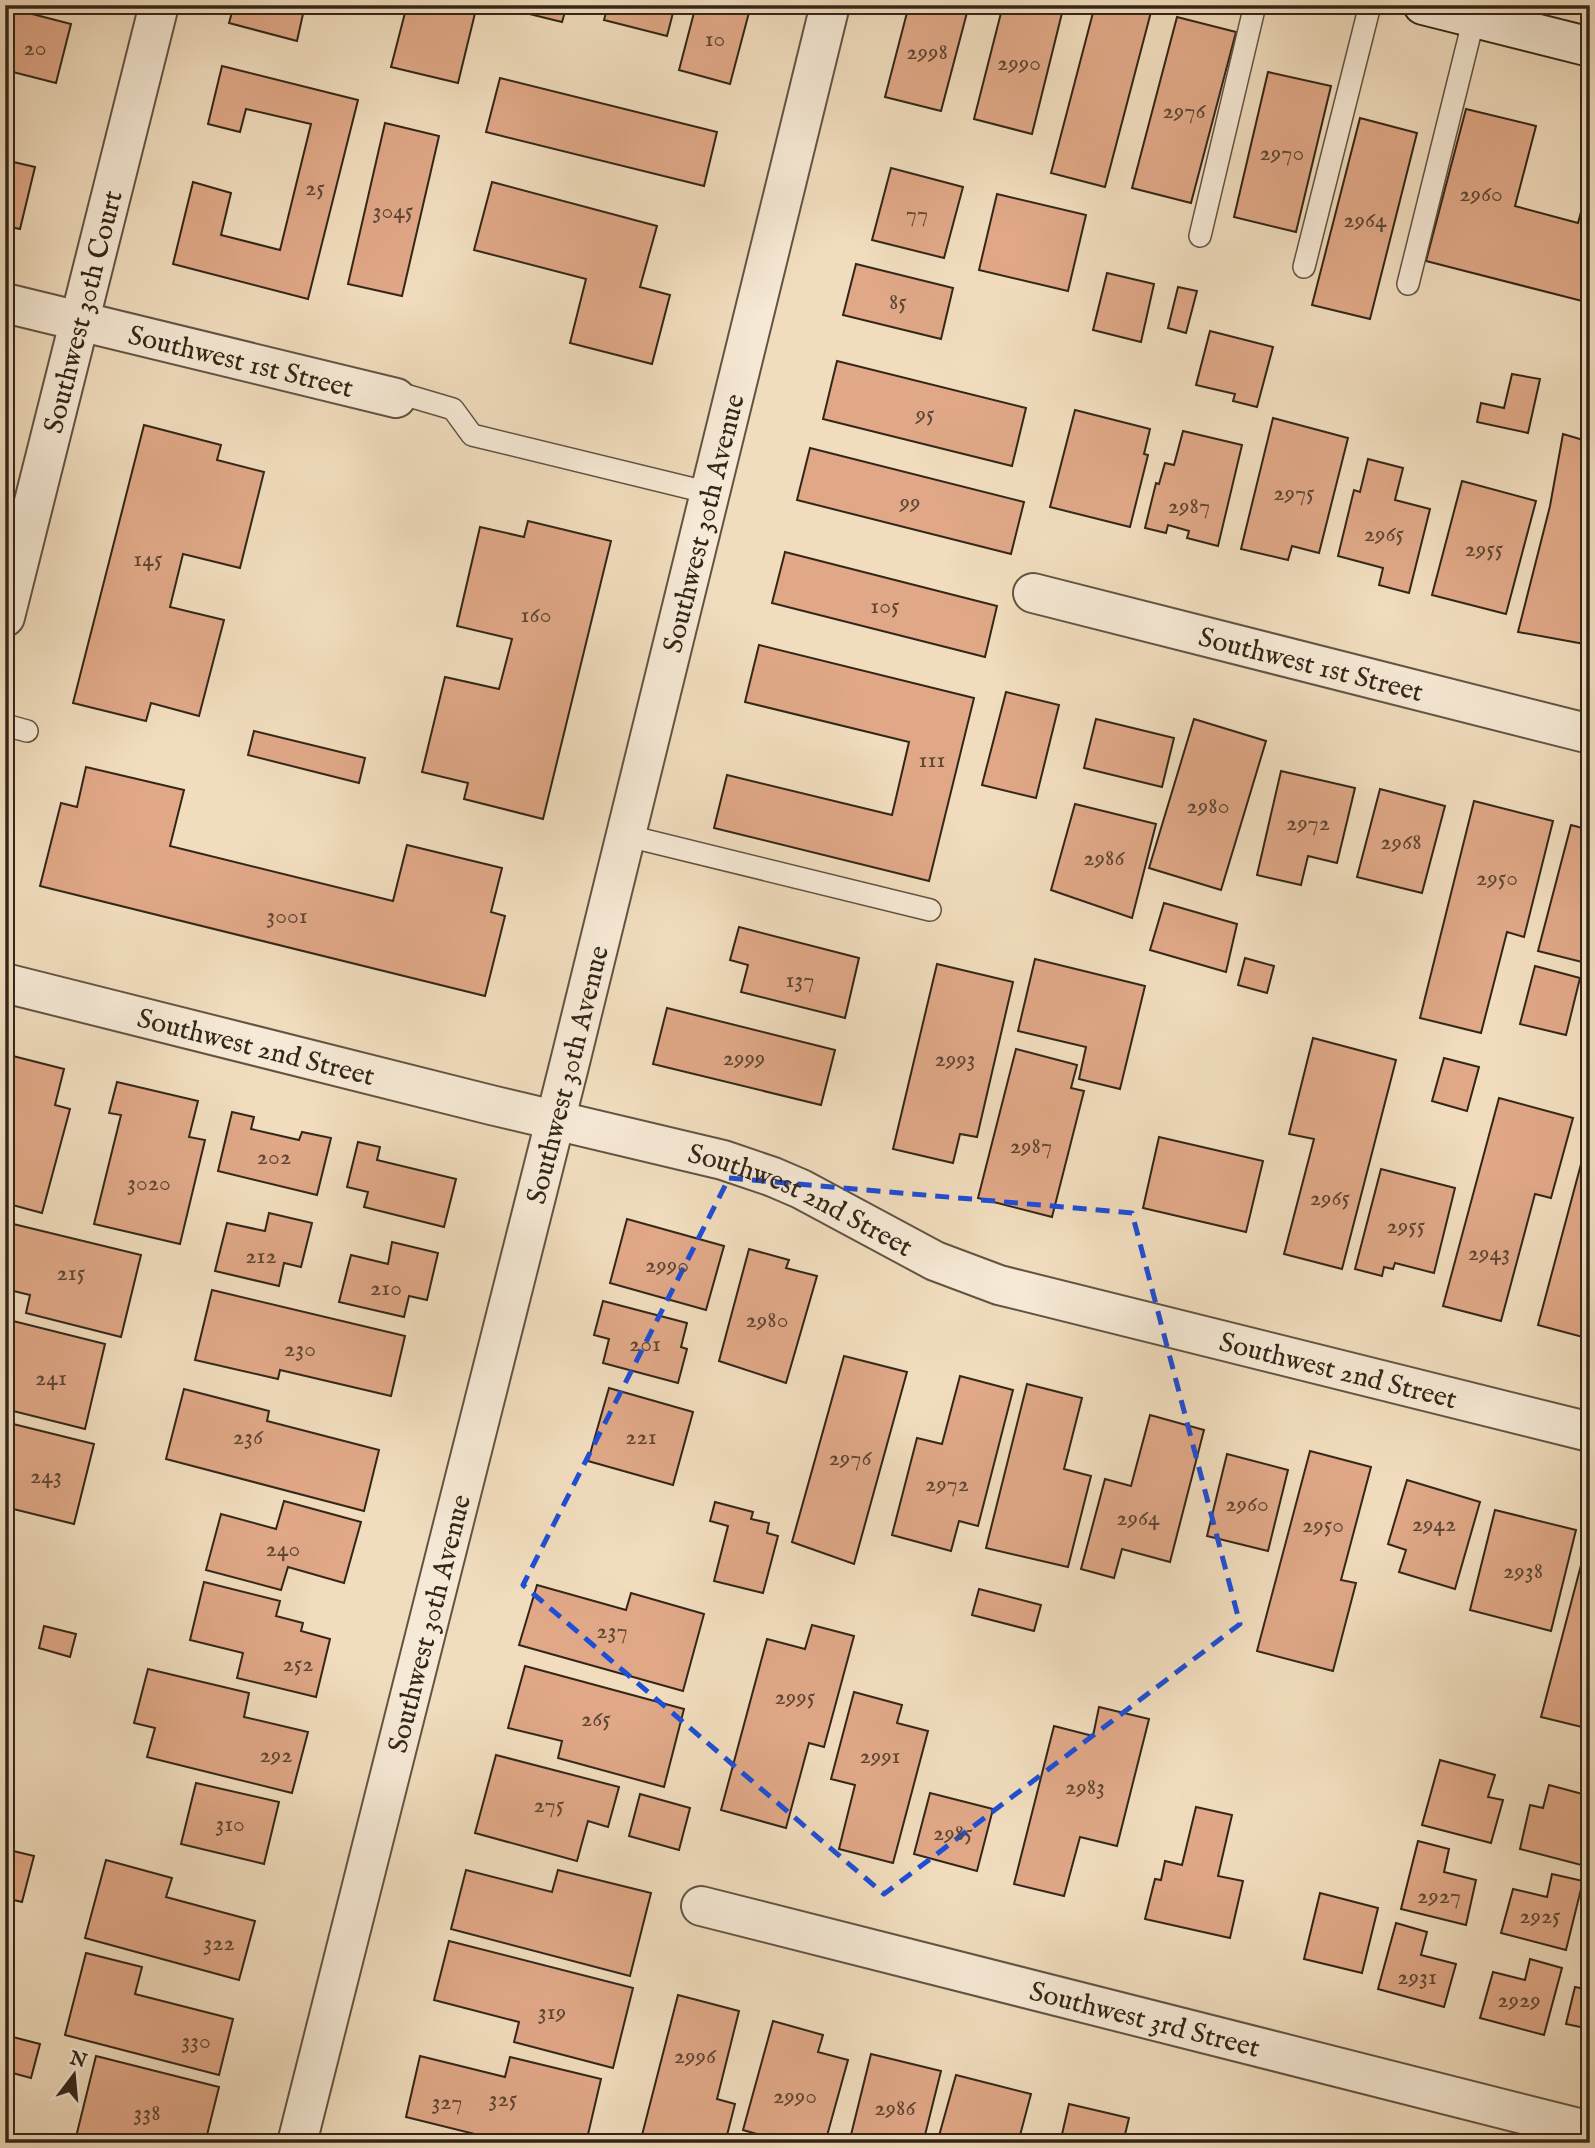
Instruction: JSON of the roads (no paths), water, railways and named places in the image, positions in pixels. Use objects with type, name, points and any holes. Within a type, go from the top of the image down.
[{"type":"street","name":"Southwest 30th Court","points":[[5,617],[159,5]]},
{"type":"street","name":"Southwest 30th Avenue","points":[[297,2143],[830,5]]},
{"type":"street","points":[[1423,5],[1590,47]]},
{"type":"street","name":"Southwest 1st Street","points":[[5,303],[402,397]]},
{"type":"street","name":"Southwest 1st Street","points":[[1033,593],[1590,734]]},
{"type":"street","name":"Southwest 2nd Street","points":[[5,983],[723,1160],[801,1189],[935,1261],[999,1285],[1590,1432]]},
{"type":"street","name":"Southwest 3rd Street","points":[[701,1906],[1590,2132]]},
{"type":"lane","points":[[1200,236],[1255,5]]},
{"type":"lane","points":[[1304,267],[1370,5]]},
{"type":"lane","points":[[1408,284],[1474,18]]},
{"type":"lane","points":[[402,397],[453,410],[472,435],[710,493]]},
{"type":"lane","points":[[5,725],[27,731]]},
{"type":"lane","points":[[624,835],[930,910]]}]
